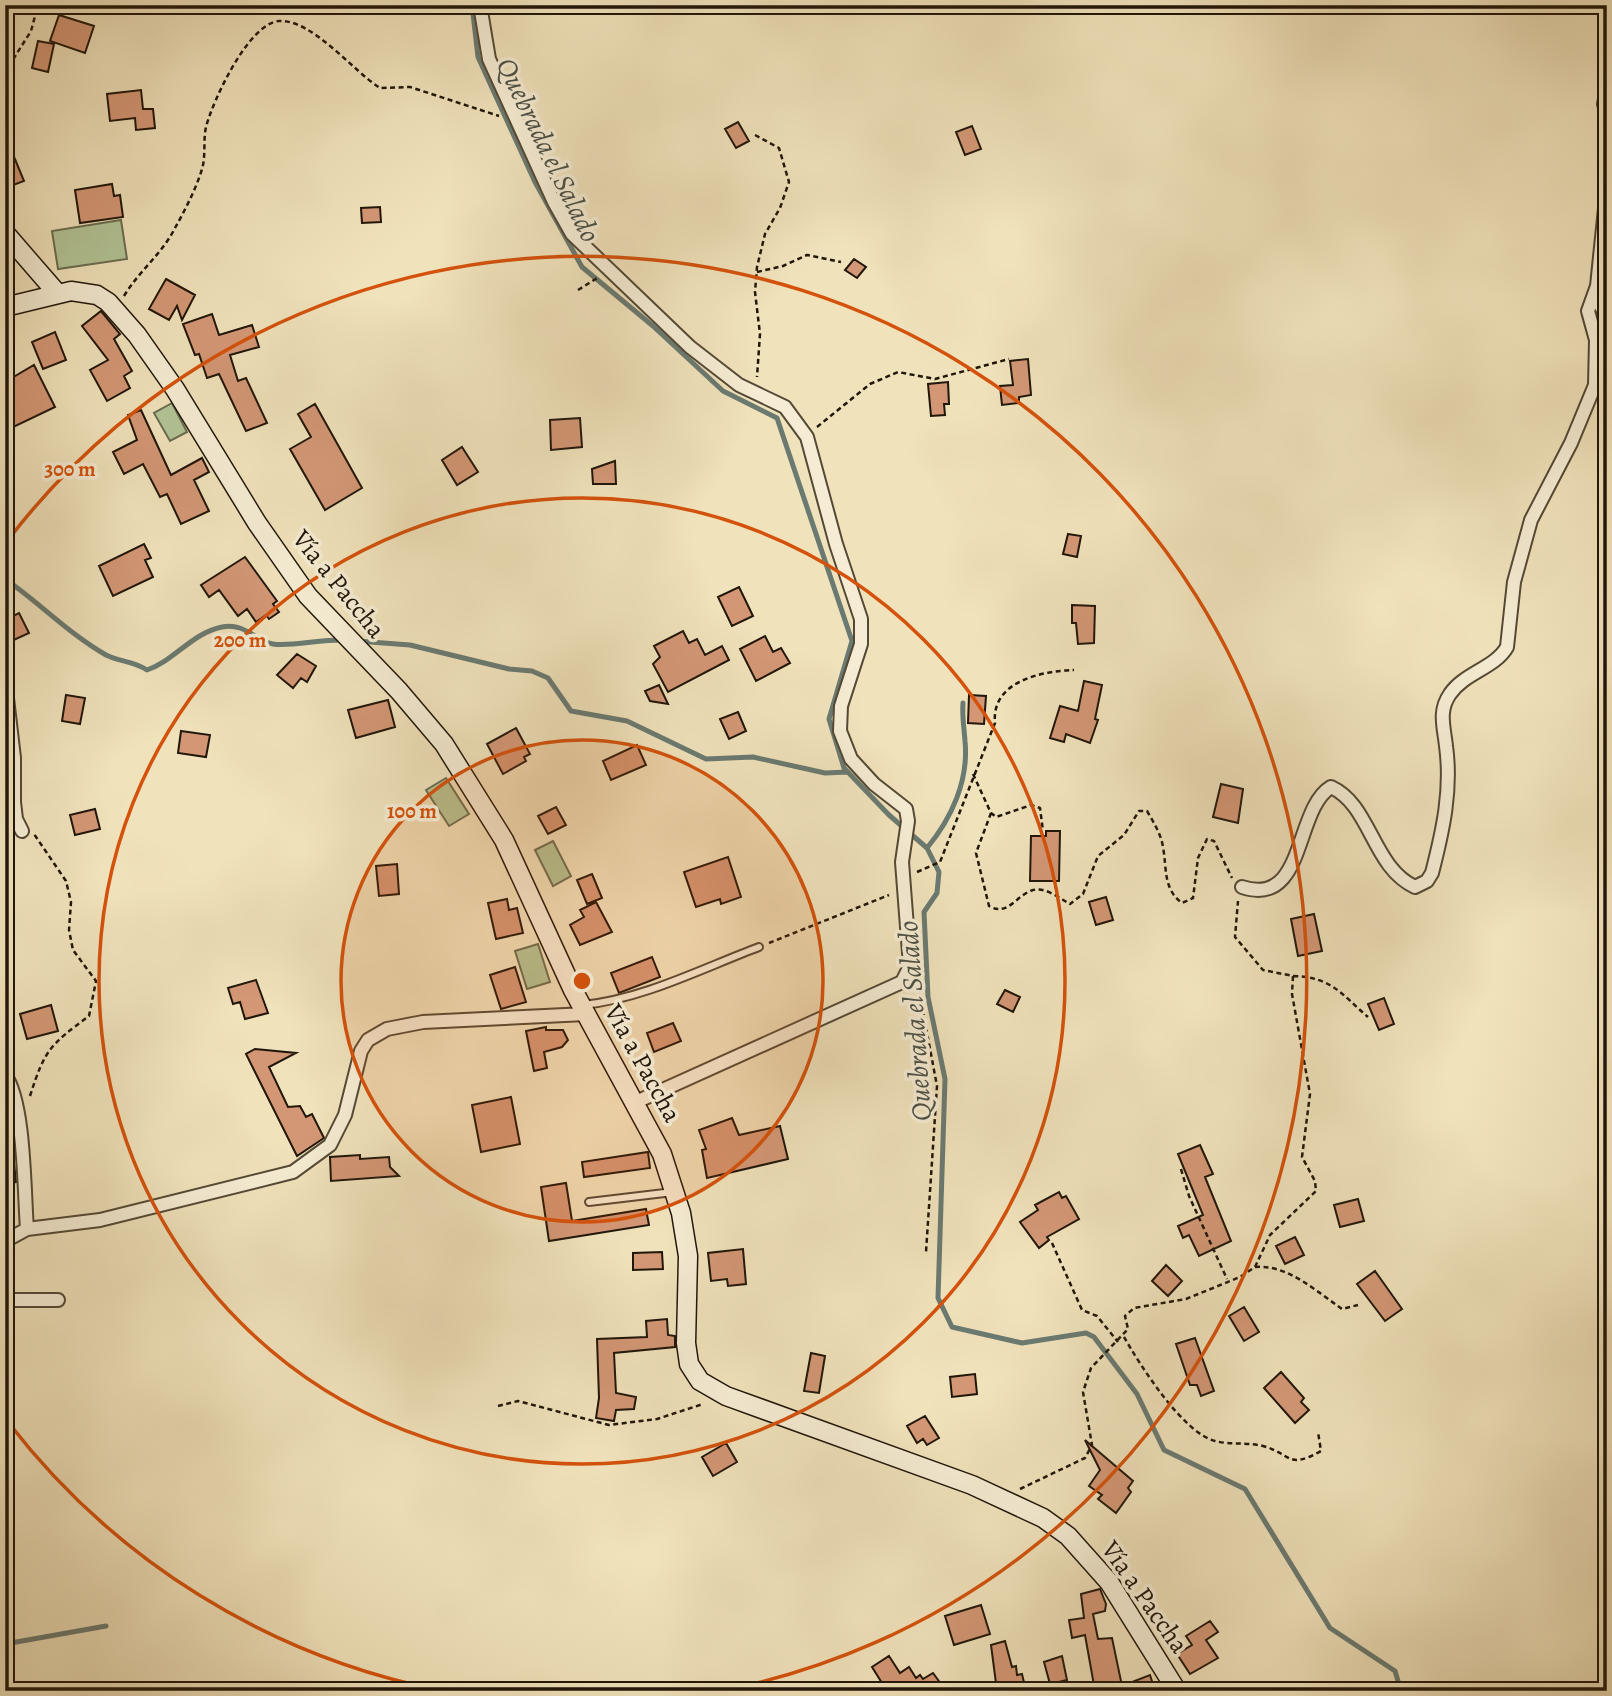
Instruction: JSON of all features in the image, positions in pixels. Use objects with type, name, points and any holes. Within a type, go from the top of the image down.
[{"type":"main road","points":[[5,233],[57,293]]},
{"type":"main road","name":"Vía a Paccha","points":[[5,307],[57,293],[84,291],[97,295],[116,310],[175,389],[289,569],[346,638],[399,691],[444,744],[504,840],[583,1010],[636,1102],[662,1154],[675,1192],[688,1256],[686,1343],[689,1364],[700,1381],[726,1396],[1011,1501],[1043,1517],[1068,1536],[1092,1561],[1123,1602],[1177,1691]]},
{"type":"street","points":[[480,5],[489,59],[554,202],[572,234],[690,347],[739,385],[785,407],[807,437],[836,544],[861,619],[861,644],[841,706],[840,731],[851,759],[874,784],[906,809],[908,821],[902,862],[910,966],[902,982],[636,1102]]},
{"type":"street","points":[[1607,89],[1604,104],[1607,112]]},
{"type":"street","points":[[1241,887],[1268,887],[1283,879],[1292,868],[1315,804],[1331,787],[1345,793],[1391,869],[1415,887],[1427,881],[1436,857],[1449,786],[1441,720],[1450,694],[1477,671],[1503,656],[1507,647],[1514,582],[1531,520],[1571,443],[1595,385],[1596,340],[1588,311],[1597,286],[1607,189]]},
{"type":"street","points":[[1597,286],[1600,305],[1607,317]]},
{"type":"street","points":[[5,681],[15,758],[14,802],[16,819],[22,831]]},
{"type":"street","points":[[5,1241],[27,1229],[100,1220],[262,1182],[293,1171],[320,1156],[330,1145],[345,1115],[361,1051],[368,1040],[387,1029],[423,1022],[583,1010]]},
{"type":"street","points":[[5,1075],[12,1086],[19,1122],[27,1229]]},
{"type":"street","points":[[5,1300],[58,1300]]},
{"type":"lane","points":[[583,1010],[759,947]]},
{"type":"lane","points":[[589,1202],[675,1192]]},
{"type":"path","points":[[5,108],[9,66],[32,30],[38,5]]},
{"type":"path","points":[[116,310],[133,281],[151,265],[174,230],[202,168],[207,124],[250,38],[270,23],[282,20],[319,36],[380,88],[410,87],[495,117]]},
{"type":"path","points":[[755,135],[779,148],[789,182],[780,208],[765,234],[757,272],[755,292],[760,334],[756,391]]},
{"type":"path","points":[[757,272],[783,266],[807,255],[841,262]]},
{"type":"path","points":[[578,290],[609,271]]},
{"type":"path","points":[[807,437],[870,384],[898,372],[935,379],[1009,359]]},
{"type":"path","points":[[924,868],[940,862],[995,723],[994,711],[1005,691],[1042,671],[1074,670]]},
{"type":"path","points":[[973,774],[991,813],[996,817],[1031,804],[1040,808],[1043,831]]},
{"type":"path","points":[[991,813],[976,853],[989,906],[996,910],[1004,909],[1034,890],[1048,891],[1070,904],[1076,901],[1092,878],[1098,856],[1124,835],[1139,811],[1147,811],[1163,846],[1165,876],[1173,897],[1182,903],[1193,898],[1198,859],[1207,839],[1214,841],[1229,875],[1241,887],[1235,915],[1235,937],[1263,970],[1293,976],[1315,976],[1327,982],[1368,1017]]},
{"type":"path","points":[[22,831],[31,830],[38,838],[65,881],[71,902],[69,930],[73,950],[96,981],[94,1002],[89,1016],[55,1041],[43,1057],[28,1103]]},
{"type":"path","points":[[759,947],[880,900],[905,885]]},
{"type":"path","points":[[910,966],[916,974],[937,1086],[926,1252]]},
{"type":"path","points":[[1255,1267],[1270,1236],[1316,1191],[1315,1181],[1302,1157],[1310,1094],[1292,994],[1293,976]]},
{"type":"path","points":[[1181,1169],[1189,1196],[1228,1280]]},
{"type":"path","points":[[1052,1243],[1082,1310],[1097,1316],[1118,1342]]},
{"type":"path","points":[[1011,1501],[1021,1488],[1085,1458],[1092,1445],[1083,1392],[1091,1367],[1099,1356],[1124,1337],[1128,1329],[1125,1316],[1134,1308],[1186,1299],[1240,1277],[1255,1267],[1266,1266],[1282,1271],[1342,1308],[1358,1305]]},
{"type":"path","points":[[1124,1337],[1163,1397],[1193,1429],[1212,1441],[1264,1446],[1288,1461],[1308,1458],[1321,1451],[1318,1432]]},
{"type":"path","points":[[498,1406],[518,1401],[608,1425],[657,1419],[726,1396]]},
{"type":"green space","points":[[121,220],[127,259],[58,269],[52,231]]},
{"type":"green space","points":[[172,403],[187,432],[170,441],[154,413]]},
{"type":"green space","points":[[446,778],[469,814],[449,826],[426,790]]},
{"type":"green space","points":[[553,841],[571,876],[553,886],[535,850]]},
{"type":"green space","points":[[538,944],[550,982],[527,989],[515,951]]},
{"type":"building","points":[[59,15],[94,26],[85,53],[50,41]]},
{"type":"building","points":[[38,41],[54,44],[48,72],[32,68]]},
{"type":"building","points":[[141,90],[143,109],[153,109],[155,128],[136,130],[135,118],[110,121],[107,94]]},
{"type":"building","points":[[738,122],[749,141],[736,148],[725,129]]},
{"type":"building","points":[[972,126],[981,149],[965,155],[956,132]]},
{"type":"building","points":[[5,135],[24,181],[5,188]]},
{"type":"building","points":[[112,184],[114,196],[120,195],[123,217],[80,223],[75,190]]},
{"type":"building","points":[[380,207],[381,222],[362,223],[361,208]]},
{"type":"building","points":[[854,259],[866,267],[857,278],[845,270]]},
{"type":"building","points":[[166,279],[195,295],[182,320],[177,306],[169,320],[149,309]]},
{"type":"building","points":[[101,311],[120,334],[114,339],[132,371],[124,376],[130,388],[107,401],[90,370],[108,360],[82,326]]},
{"type":"building","points":[[212,314],[219,335],[252,325],[259,347],[230,355],[238,381],[246,378],[267,423],[246,431],[219,374],[207,378],[199,354],[195,355],[183,324]]},
{"type":"building","points":[[55,332],[66,360],[43,369],[32,342]]},
{"type":"building","points":[[1028,359],[1031,395],[1019,397],[1019,403],[1002,405],[1000,386],[1013,385],[1010,361]]},
{"type":"building","points":[[34,365],[55,407],[5,431],[5,382]]},
{"type":"building","points":[[948,382],[949,404],[944,404],[945,415],[931,416],[928,384]]},
{"type":"building","points":[[315,404],[362,488],[325,510],[290,449],[311,437],[298,414]]},
{"type":"building","points":[[141,410],[171,475],[202,458],[209,472],[194,480],[209,511],[181,524],[167,494],[160,497],[143,464],[124,474],[113,452],[137,440],[128,415]]},
{"type":"building","points":[[580,418],[582,447],[551,450],[550,420]]},
{"type":"building","points":[[462,447],[478,472],[457,485],[442,460]]},
{"type":"building","points":[[615,461],[616,484],[593,484],[592,469]]},
{"type":"building","points":[[1068,534],[1081,536],[1077,557],[1063,554]]},
{"type":"building","points":[[144,544],[151,558],[145,560],[153,577],[113,596],[99,566]]},
{"type":"building","points":[[245,557],[277,601],[273,604],[279,612],[269,619],[266,615],[256,622],[247,609],[238,616],[219,590],[209,597],[201,585]]},
{"type":"building","points":[[739,587],[753,616],[732,626],[718,597]]},
{"type":"building","points":[[1072,605],[1095,606],[1094,643],[1078,644],[1076,623],[1072,623]]},
{"type":"building","points":[[19,613],[29,633],[5,644],[5,620]]},
{"type":"building","points":[[683,631],[689,643],[697,639],[705,655],[722,646],[729,660],[668,692],[653,664],[660,657],[654,646]]},
{"type":"building","points":[[765,636],[773,652],[781,648],[790,663],[756,681],[740,649]]},
{"type":"building","points":[[297,654],[316,666],[307,682],[301,678],[293,688],[277,675]]},
{"type":"building","points":[[1084,681],[1102,685],[1095,719],[1098,720],[1090,743],[1066,734],[1064,742],[1050,738],[1060,706],[1078,711]]},
{"type":"building","points":[[659,685],[668,704],[650,701],[645,691]]},
{"type":"building","points":[[66,695],[85,698],[80,724],[62,721]]},
{"type":"building","points":[[969,695],[986,696],[984,724],[968,723]]},
{"type":"building","points":[[388,700],[395,727],[356,738],[348,710]]},
{"type":"building","points":[[738,712],[746,731],[729,739],[720,719]]},
{"type":"building","points":[[516,728],[530,754],[524,757],[526,761],[503,774],[487,744]]},
{"type":"building","points":[[181,731],[210,735],[206,757],[178,753]]},
{"type":"building","points":[[637,745],[646,765],[611,780],[603,761]]},
{"type":"building","points":[[1221,784],[1243,789],[1238,823],[1213,817]]},
{"type":"building","points":[[556,807],[566,825],[548,834],[538,816]]},
{"type":"building","points":[[95,809],[100,829],[75,835],[70,815]]},
{"type":"building","points":[[1046,831],[1060,831],[1059,881],[1030,881],[1031,836],[1046,836]]},
{"type":"building","points":[[728,857],[741,897],[721,904],[720,899],[696,907],[684,872]]},
{"type":"building","points":[[397,864],[399,894],[379,896],[376,866]]},
{"type":"building","points":[[592,874],[602,898],[587,904],[577,880]]},
{"type":"building","points":[[1106,897],[1113,920],[1096,925],[1089,902]]},
{"type":"building","points":[[507,899],[509,910],[517,908],[523,933],[496,939],[488,903]]},
{"type":"building","points":[[596,902],[612,932],[580,945],[570,925],[584,917],[580,910]]},
{"type":"building","points":[[1314,914],[1322,951],[1298,956],[1291,919]]},
{"type":"building","points":[[652,957],[660,977],[619,993],[611,973]]},
{"type":"building","points":[[515,967],[526,1002],[501,1009],[490,975]]},
{"type":"building","points":[[256,980],[268,1013],[245,1019],[240,1002],[233,1004],[228,988]]},
{"type":"building","points":[[1005,990],[1020,997],[1013,1012],[997,1004]]},
{"type":"building","points":[[1384,998],[1394,1024],[1379,1030],[1368,1004]]},
{"type":"building","points":[[51,1005],[58,1031],[27,1039],[20,1014]]},
{"type":"building","points":[[673,1023],[681,1041],[654,1052],[647,1033]]},
{"type":"building","points":[[546,1027],[546,1030],[563,1030],[568,1040],[562,1047],[544,1052],[547,1068],[534,1071],[526,1031]]},
{"type":"building","points":[[255,1049],[296,1053],[269,1067],[288,1107],[300,1106],[306,1117],[312,1114],[324,1138],[297,1156],[246,1054]]},
{"type":"building","points":[[511,1097],[520,1144],[481,1152],[472,1105]]},
{"type":"building","points":[[732,1118],[739,1135],[780,1126],[788,1159],[707,1178],[702,1150],[706,1149],[699,1130]]},
{"type":"building","points":[[11,1133],[16,1182],[5,1185],[5,1134]]},
{"type":"building","points":[[1200,1145],[1213,1174],[1205,1177],[1231,1241],[1199,1256],[1189,1235],[1183,1238],[1178,1226],[1203,1215],[1178,1154]]},
{"type":"building","points":[[648,1152],[650,1168],[584,1177],[582,1162]]},
{"type":"building","points":[[360,1155],[360,1159],[389,1157],[390,1167],[399,1176],[331,1181],[330,1157]]},
{"type":"building","points":[[566,1183],[572,1221],[646,1209],[649,1225],[549,1241],[541,1187]]},
{"type":"building","points":[[1059,1192],[1062,1198],[1066,1196],[1079,1219],[1047,1237],[1049,1240],[1039,1248],[1020,1222],[1038,1210],[1035,1205]]},
{"type":"building","points":[[1358,1199],[1364,1221],[1340,1227],[1334,1205]]},
{"type":"building","points":[[1295,1237],[1304,1255],[1285,1264],[1276,1246]]},
{"type":"building","points":[[743,1249],[746,1284],[728,1286],[727,1279],[711,1281],[708,1253]]},
{"type":"building","points":[[662,1252],[663,1269],[633,1270],[633,1253]]},
{"type":"building","points":[[1166,1265],[1182,1281],[1168,1296],[1152,1281]]},
{"type":"building","points":[[1375,1271],[1402,1309],[1385,1321],[1357,1284]]},
{"type":"building","points":[[1244,1307],[1259,1332],[1244,1341],[1229,1316]]},
{"type":"building","points":[[667,1319],[668,1335],[675,1336],[675,1347],[614,1353],[616,1393],[636,1397],[634,1409],[616,1410],[614,1421],[596,1418],[599,1398],[597,1339],[647,1337],[646,1321]]},
{"type":"building","points":[[1195,1338],[1214,1391],[1201,1396],[1197,1385],[1190,1385],[1176,1344]]},
{"type":"building","points":[[811,1353],[825,1356],[819,1393],[804,1391]]},
{"type":"building","points":[[1281,1372],[1304,1398],[1301,1402],[1309,1410],[1295,1423],[1264,1388]]},
{"type":"building","points":[[975,1374],[977,1394],[952,1397],[950,1377]]},
{"type":"building","points":[[925,1416],[939,1438],[927,1445],[923,1439],[917,1443],[907,1426]]},
{"type":"building","points":[[1085,1440],[1133,1481],[1128,1488],[1131,1492],[1116,1513],[1098,1499],[1102,1495],[1089,1486],[1100,1470]]},
{"type":"building","points":[[726,1443],[737,1462],[713,1476],[702,1457]]},
{"type":"building","points":[[1100,1589],[1106,1604],[1105,1611],[1093,1614],[1098,1639],[1112,1638],[1122,1686],[1150,1675],[1155,1691],[1095,1691],[1085,1635],[1072,1638],[1069,1620],[1084,1618],[1081,1594]]},
{"type":"building","points":[[981,1605],[990,1634],[954,1645],[945,1616]]},
{"type":"building","points":[[1210,1621],[1218,1632],[1206,1640],[1218,1658],[1190,1674],[1177,1654],[1192,1645],[1186,1636]]},
{"type":"building","points":[[1005,1641],[1012,1667],[1016,1666],[1017,1675],[1022,1674],[1026,1691],[997,1691],[991,1645]]},
{"type":"building","points":[[889,1656],[900,1673],[909,1667],[916,1678],[920,1675],[923,1679],[933,1673],[941,1684],[931,1691],[887,1691],[872,1667]]},
{"type":"building","points":[[1062,1656],[1067,1680],[1050,1684],[1044,1662]]},
{"type":"waterway","name":"Quebrada el Salado","points":[[472,5],[478,57],[535,182],[582,267],[653,326],[723,391],[777,418],[852,641],[829,719],[844,768],[889,815],[927,848],[939,872],[937,893],[924,912],[928,997],[945,1079],[938,1298],[952,1327],[1022,1343],[1086,1333],[1094,1337],[1137,1394],[1164,1450],[1245,1489],[1330,1628],[1395,1671],[1401,1691]]},
{"type":"waterway","points":[[5,579],[92,647],[147,670],[201,635],[222,627],[237,627],[273,644],[344,640]]},
{"type":"waterway","points":[[357,641],[410,645],[509,669],[532,671],[548,678],[571,711],[627,721],[706,759],[753,757],[825,773],[848,772]]},
{"type":"waterway","points":[[927,848],[944,825],[961,785],[966,756],[963,703]]},
{"type":"waterway","points":[[5,1644],[106,1626]]}]
